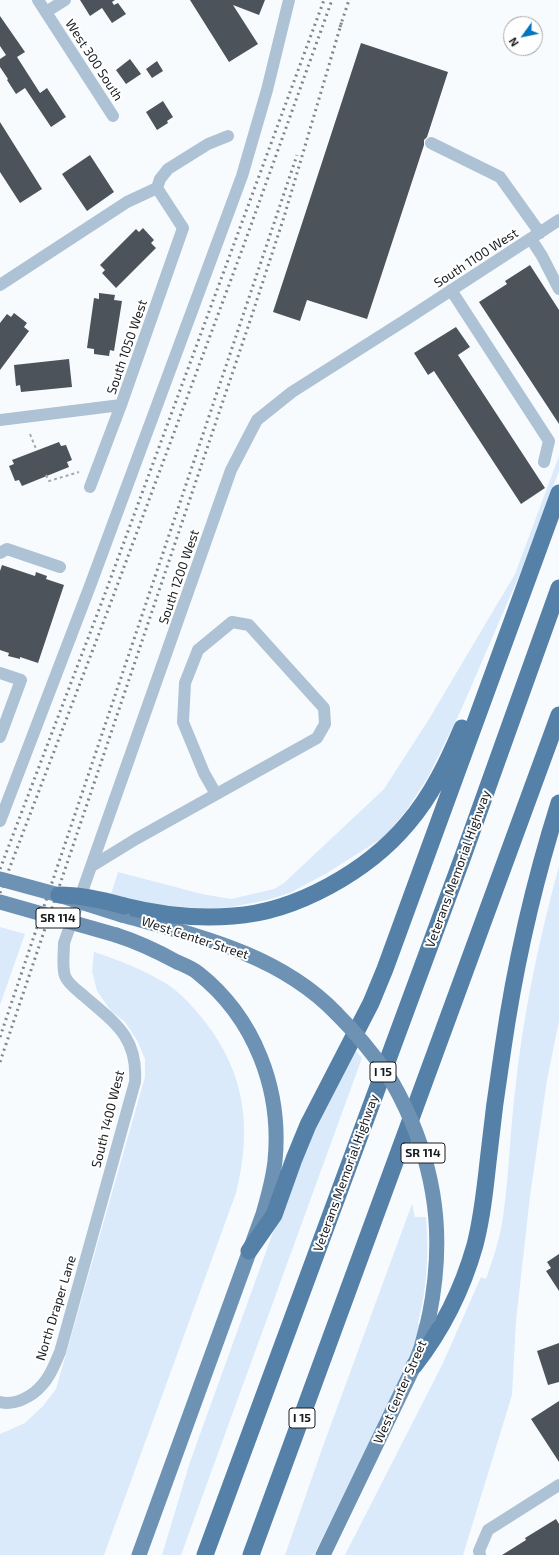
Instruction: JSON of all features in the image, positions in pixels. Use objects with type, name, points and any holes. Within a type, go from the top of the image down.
[{"type":"highway","points":[[249,1251],[274,1215],[294,1159],[308,1126],[371,1003],[398,935],[559,493]]},
{"type":"highway","name":"Veterans Memorial Highway","points":[[205,1555],[456,874],[559,588]]},
{"type":"highway","points":[[60,895],[97,899],[123,910],[189,917],[234,916],[288,904],[310,896],[350,874],[391,841],[408,823],[424,802],[449,758],[485,675],[501,649]]},
{"type":"highway","name":"I 15","points":[[251,1555],[559,715]]},
{"type":"highway","points":[[414,1366],[431,1344],[442,1326],[462,1284],[475,1244],[484,1200],[495,1099],[510,1006],[533,899],[559,803]]},
{"type":"main road","name":"SR 114","points":[[0,879],[60,895]]},
{"type":"main road","name":"West Center Street","points":[[0,902],[116,935],[156,950],[197,972],[214,987],[240,1018],[253,1040],[262,1058],[274,1107],[276,1129],[275,1161],[268,1196],[138,1555]]},
{"type":"main road","name":"West Center Street","points":[[123,910],[245,953],[291,977],[314,993],[360,1038],[396,1089],[419,1139],[426,1161],[433,1191],[438,1239],[438,1260],[435,1290],[421,1348],[414,1366],[323,1555]]},
{"type":"street","name":"West 300 South","points":[[38,0],[113,116]]},
{"type":"street","points":[[46,12],[64,0]]},
{"type":"street","points":[[0,820],[90,586],[242,176],[267,90],[289,0]]},
{"type":"street","points":[[0,285],[127,202],[157,188],[160,179],[168,169],[208,144],[228,136]]},
{"type":"street","points":[[431,143],[500,178],[536,236],[542,256],[559,289]]},
{"type":"street","name":"South 1050 West","points":[[0,420],[121,405],[183,228],[157,188]]},
{"type":"street","name":"South 1100 West","points":[[407,319],[559,220]]},
{"type":"street","points":[[451,290],[549,441],[544,462]]},
{"type":"street","name":"South 1200 West","points":[[74,916],[231,470],[257,420],[292,392],[407,319]]},
{"type":"street","points":[[90,487],[121,405]]},
{"type":"street","points":[[0,553],[7,549],[60,567]]},
{"type":"street","points":[[92,866],[216,794],[317,738],[325,724],[324,708],[250,625],[232,622],[198,650],[185,683],[183,722],[204,773],[216,794]]},
{"type":"street","points":[[0,673],[21,680],[0,737]]},
{"type":"street","name":"South 1400 West","points":[[74,916],[64,943],[63,958],[65,976],[76,989],[111,1020],[126,1036],[132,1051],[136,1068],[135,1082],[105,1190]]},
{"type":"street","name":"North Draper Lane","points":[[0,1402],[18,1402],[28,1397],[42,1386],[53,1370],[60,1352],[105,1190]]},
{"type":"street","points":[[479,1553],[488,1530],[559,1485]]},
{"type":"path","points":[[30,434],[36,449]]},
{"type":"path","points":[[46,475],[49,481],[78,472]]},
{"type":"shaded area","points":[[559,456],[559,471],[525,562],[461,710],[428,777],[406,811],[384,837],[327,873],[290,893],[267,900],[232,907],[204,909],[150,904],[111,894],[118,872],[202,894],[231,899],[274,889],[284,883],[384,789],[429,719],[515,574]]},
{"type":"shaded area","points":[[559,866],[559,1021],[547,1080],[530,1196],[516,1321],[512,1395],[463,1555],[345,1555],[443,1363],[481,1277],[486,1279],[494,1256],[503,1217],[507,1186],[515,1091],[522,1034],[538,949]]},
{"type":"shaded area","points":[[0,927],[25,934],[0,1005]]},
{"type":"shaded area","points":[[94,952],[122,962],[167,984],[183,997],[206,1023],[230,1063],[242,1104],[244,1147],[241,1170],[236,1193],[104,1555],[0,1555],[0,1434],[25,1423],[43,1406],[56,1389],[145,1077],[145,1059],[138,1042],[125,1022],[111,1011],[97,991],[92,971]]},
{"type":"shaded area","points":[[355,1050],[362,1058],[181,1555],[162,1555],[190,1462],[281,1210],[309,1142]]},
{"type":"shaded area","points":[[412,1204],[415,1217],[426,1217],[427,1244],[425,1284],[418,1323],[420,1326],[414,1347],[399,1382],[314,1555],[285,1555],[323,1446]]},
{"type":"building","points":[[80,0],[115,0],[112,2],[114,5],[118,3],[126,14],[112,23],[102,8],[90,16]]},
{"type":"building","points":[[190,0],[265,0],[259,15],[233,5],[258,44],[229,62]]},
{"type":"building","points":[[0,16],[25,52],[17,57],[40,93],[47,88],[66,117],[51,127],[25,88],[16,94],[0,67],[0,59],[6,55],[0,46]]},
{"type":"building","points":[[361,43],[448,72],[427,137],[424,140],[424,145],[367,319],[307,300],[300,321],[273,312]]},
{"type":"building","points":[[130,59],[141,74],[126,84],[116,70]]},
{"type":"building","points":[[157,61],[163,71],[152,78],[146,69]]},
{"type":"building","points":[[163,101],[173,117],[167,121],[168,123],[157,130],[146,112]]},
{"type":"building","points":[[0,122],[42,189],[20,203],[0,172]]},
{"type":"building","points":[[90,155],[114,192],[87,211],[62,174]]},
{"type":"building","points":[[143,228],[154,240],[151,243],[156,248],[116,288],[102,273],[105,270],[100,265],[136,229],[139,232]]},
{"type":"building","points":[[530,265],[559,310],[559,424],[479,302],[507,284],[505,281]]},
{"type":"building","points":[[99,293],[115,295],[114,300],[122,301],[114,351],[110,350],[109,356],[94,354],[94,349],[87,348],[94,298],[99,299]]},
{"type":"building","points":[[14,313],[27,323],[24,327],[29,331],[0,370],[0,323],[7,314],[11,317]]},
{"type":"building","points":[[456,327],[470,347],[458,355],[545,488],[521,504],[434,371],[428,375],[414,353]]},
{"type":"building","points":[[69,359],[72,387],[21,392],[20,385],[16,386],[14,365]]},
{"type":"building","points":[[59,442],[61,446],[66,445],[72,460],[67,462],[69,467],[22,486],[19,480],[15,481],[9,466],[14,464],[12,460]]},
{"type":"building","points":[[2,565],[35,576],[36,572],[47,576],[46,579],[64,585],[38,663],[20,657],[20,659],[8,656],[9,653],[0,650],[0,571]]},
{"type":"building","points":[[559,1254],[559,1291],[546,1271],[551,1268],[547,1262]]},
{"type":"building","points":[[559,1343],[559,1382],[548,1385],[537,1351]]},
{"type":"building","points":[[559,1401],[559,1462],[531,1419]]},
{"type":"building","points":[[556,1519],[559,1524],[559,1555],[502,1555],[526,1540],[525,1538]]},
{"type":"railway","points":[[0,869],[103,599],[324,0]]},
{"type":"railway","points":[[0,893],[108,610],[242,250],[332,0]]},
{"type":"railway","points":[[340,27],[349,0]]},
{"type":"railway","points":[[0,1062],[251,318],[284,217],[342,21]]},
{"type":"railway","points":[[0,1037],[297,155]]}]
